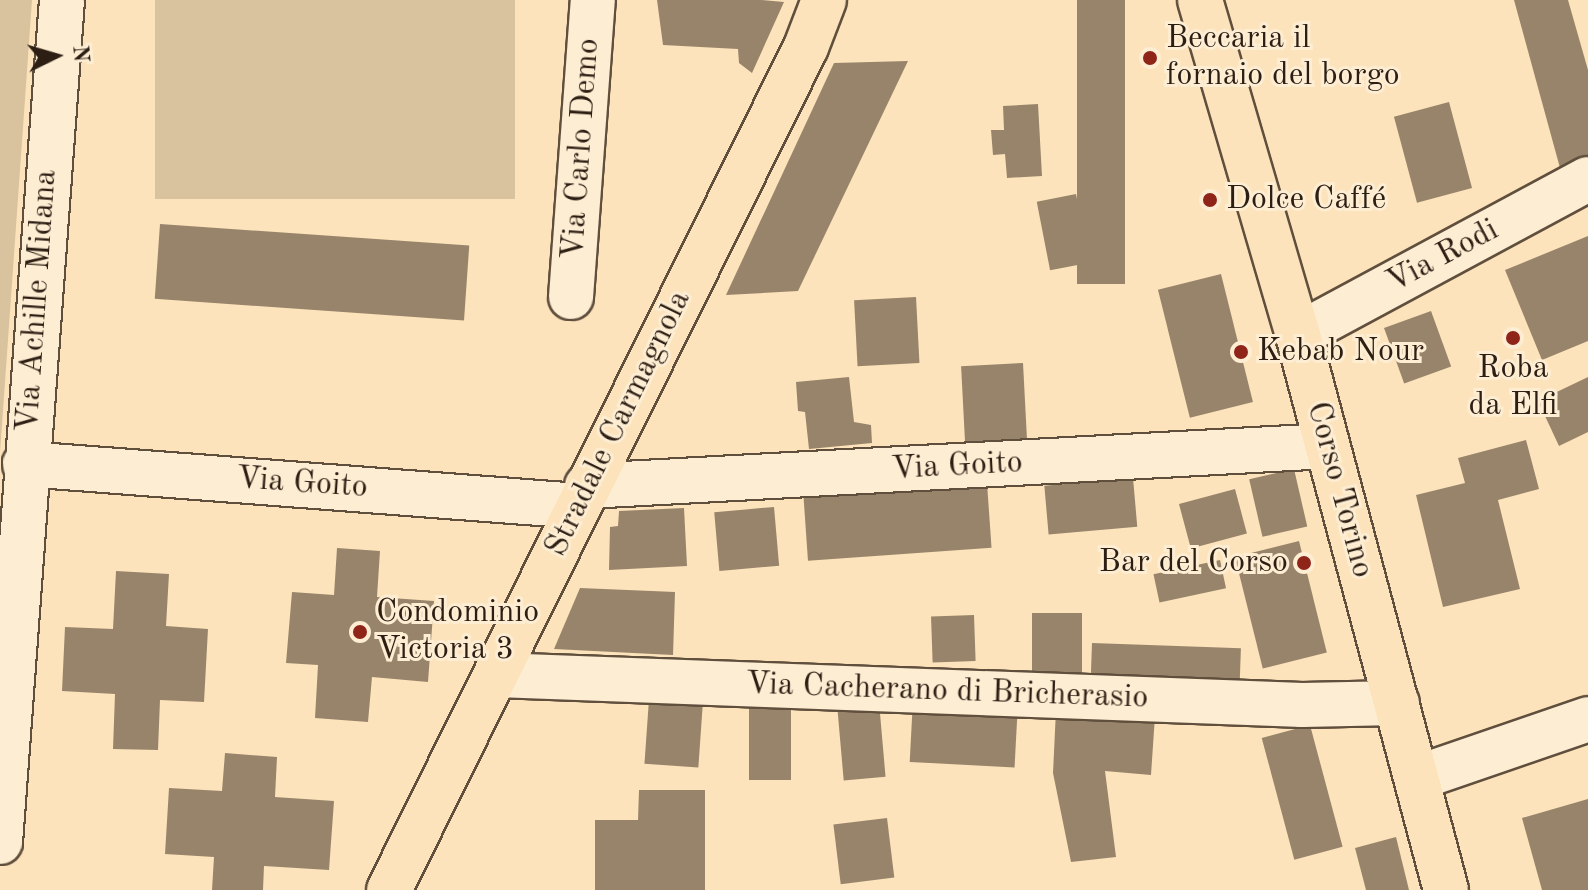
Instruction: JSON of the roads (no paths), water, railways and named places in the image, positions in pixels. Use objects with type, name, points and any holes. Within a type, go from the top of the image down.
[{"type":"main road","name":"Stradale Carmagnola","points":[[389,890],[806,47],[824,0]]},
{"type":"main road","name":"Corso Torino","points":[[1200,0],[1298,335],[1446,890]]},
{"type":"street","name":"Via Achille Midana","points":[[0,842],[25,464],[62,0]]},
{"type":"street","name":"Via Carlo Demo","points":[[571,297],[593,0]]},
{"type":"street","name":"Via Rodi","points":[[1298,335],[1588,179]]},
{"type":"street","name":"Via Goito","points":[[25,464],[583,496],[1327,446]]},
{"type":"street","name":"Via Cacherano di Bricherasio","points":[[497,675],[1302,705],[1397,703]]},
{"type":"street","points":[[1417,778],[1588,719]]},
{"type":"place","name":"Beccaria il fornaio del borgo","points":[[1150,58]]},
{"type":"place","name":"Dolce Caffé","points":[[1210,200]]},
{"type":"place","name":"Roba da Elfi","points":[[1513,338]]},
{"type":"place","name":"Kebab Nour","points":[[1241,352]]},
{"type":"place","name":"Bar del Corso","points":[[1304,563]]},
{"type":"place","name":"Condominio Victoria 3","points":[[360,632]]}]
